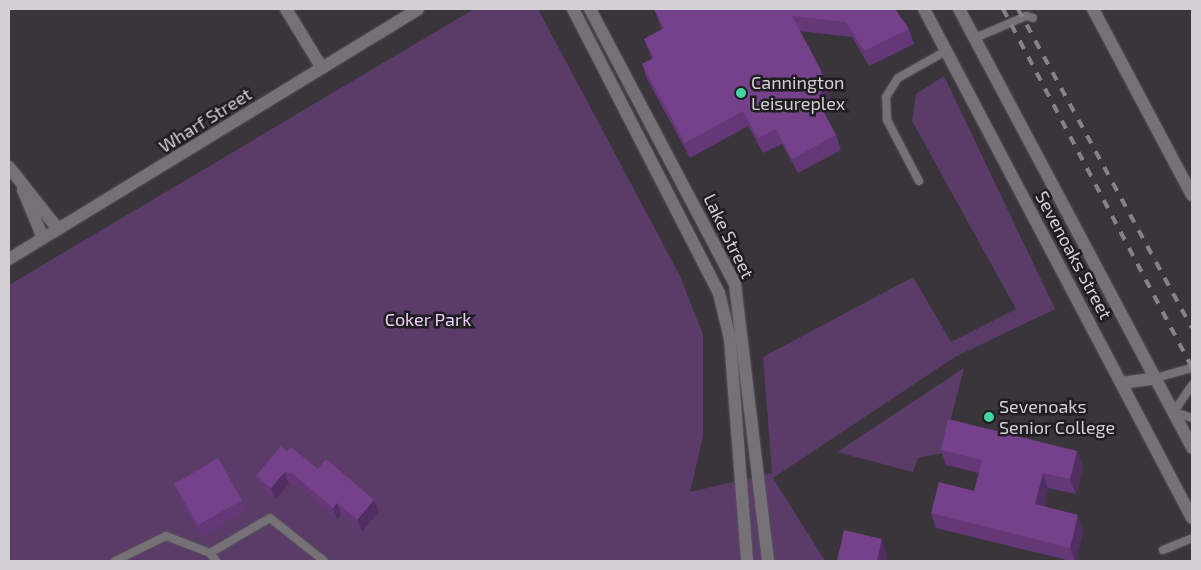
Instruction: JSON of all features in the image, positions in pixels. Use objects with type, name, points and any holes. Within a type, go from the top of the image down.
[{"type":"main road","points":[[286,9],[322,68]]},
{"type":"main road","name":"Wharf Street","points":[[9,259],[418,9]]},
{"type":"main road","name":"Lake Street","points":[[573,9],[719,293],[730,339],[747,561]]},
{"type":"main road","name":"Lake Street","points":[[590,9],[736,284],[768,561]]},
{"type":"main road","name":"Sevenoaks Street","points":[[924,9],[1192,518]]},
{"type":"main road","name":"Sevenoaks Street","points":[[959,9],[1192,448]]},
{"type":"main road","points":[[1093,9],[1189,179],[1192,195]]},
{"type":"main road","points":[[9,167],[23,190],[43,238]]},
{"type":"main road","points":[[23,190],[58,230]]},
{"type":"main road","points":[[1122,383],[1156,378]]},
{"type":"lane","points":[[975,38],[1005,28],[1026,16],[1033,18]]},
{"type":"lane","points":[[919,181],[887,120],[886,97],[898,78],[946,51]]},
{"type":"lane","points":[[1156,378],[1192,368]]},
{"type":"lane","points":[[1192,385],[1174,412],[1192,418]]},
{"type":"lane","points":[[210,553],[270,518],[324,561]]},
{"type":"lane","points":[[115,561],[166,536],[210,553],[216,561]]},
{"type":"lane","points":[[1164,550],[1192,538]]},
{"type":"green space","name":"Coker Park","points":[[474,9],[538,9],[680,276],[703,335],[703,437],[690,492],[772,473],[763,357],[913,277],[951,342],[1016,309],[912,121],[916,94],[944,76],[1055,309],[955,357],[773,478],[825,561],[9,561],[9,285]]},
{"type":"green space","points":[[964,368],[942,453],[918,458],[913,472],[837,452]]},
{"type":"building","name":"Cannington Leisureplex","points":[[654,9],[895,9],[909,29],[864,51],[846,22],[792,16],[821,70],[824,86],[818,101],[836,135],[792,159],[776,129],[758,138],[743,111],[685,143],[642,64],[654,58],[644,39],[664,28]]},
{"type":"building","points":[[948,419],[1077,451],[1070,479],[1043,473],[1035,504],[1078,515],[1070,548],[931,513],[939,482],[974,491],[982,460],[941,450]]},
{"type":"building","points":[[281,446],[287,452],[291,447],[318,469],[326,459],[374,500],[357,520],[337,503],[333,508],[292,473],[285,472],[271,488],[256,476]]},
{"type":"building","points":[[218,458],[242,500],[198,525],[174,484]]},
{"type":"building","points":[[844,530],[882,539],[877,561],[837,561]]},
{"type":"railway","points":[[1003,9],[1192,367]]},
{"type":"railway","points":[[1018,9],[1192,328]]},
{"type":"place","name":"Cannington Leisureplex","points":[[741,93]]},
{"type":"place","name":"Sevenoaks Senior College","points":[[989,417]]}]
